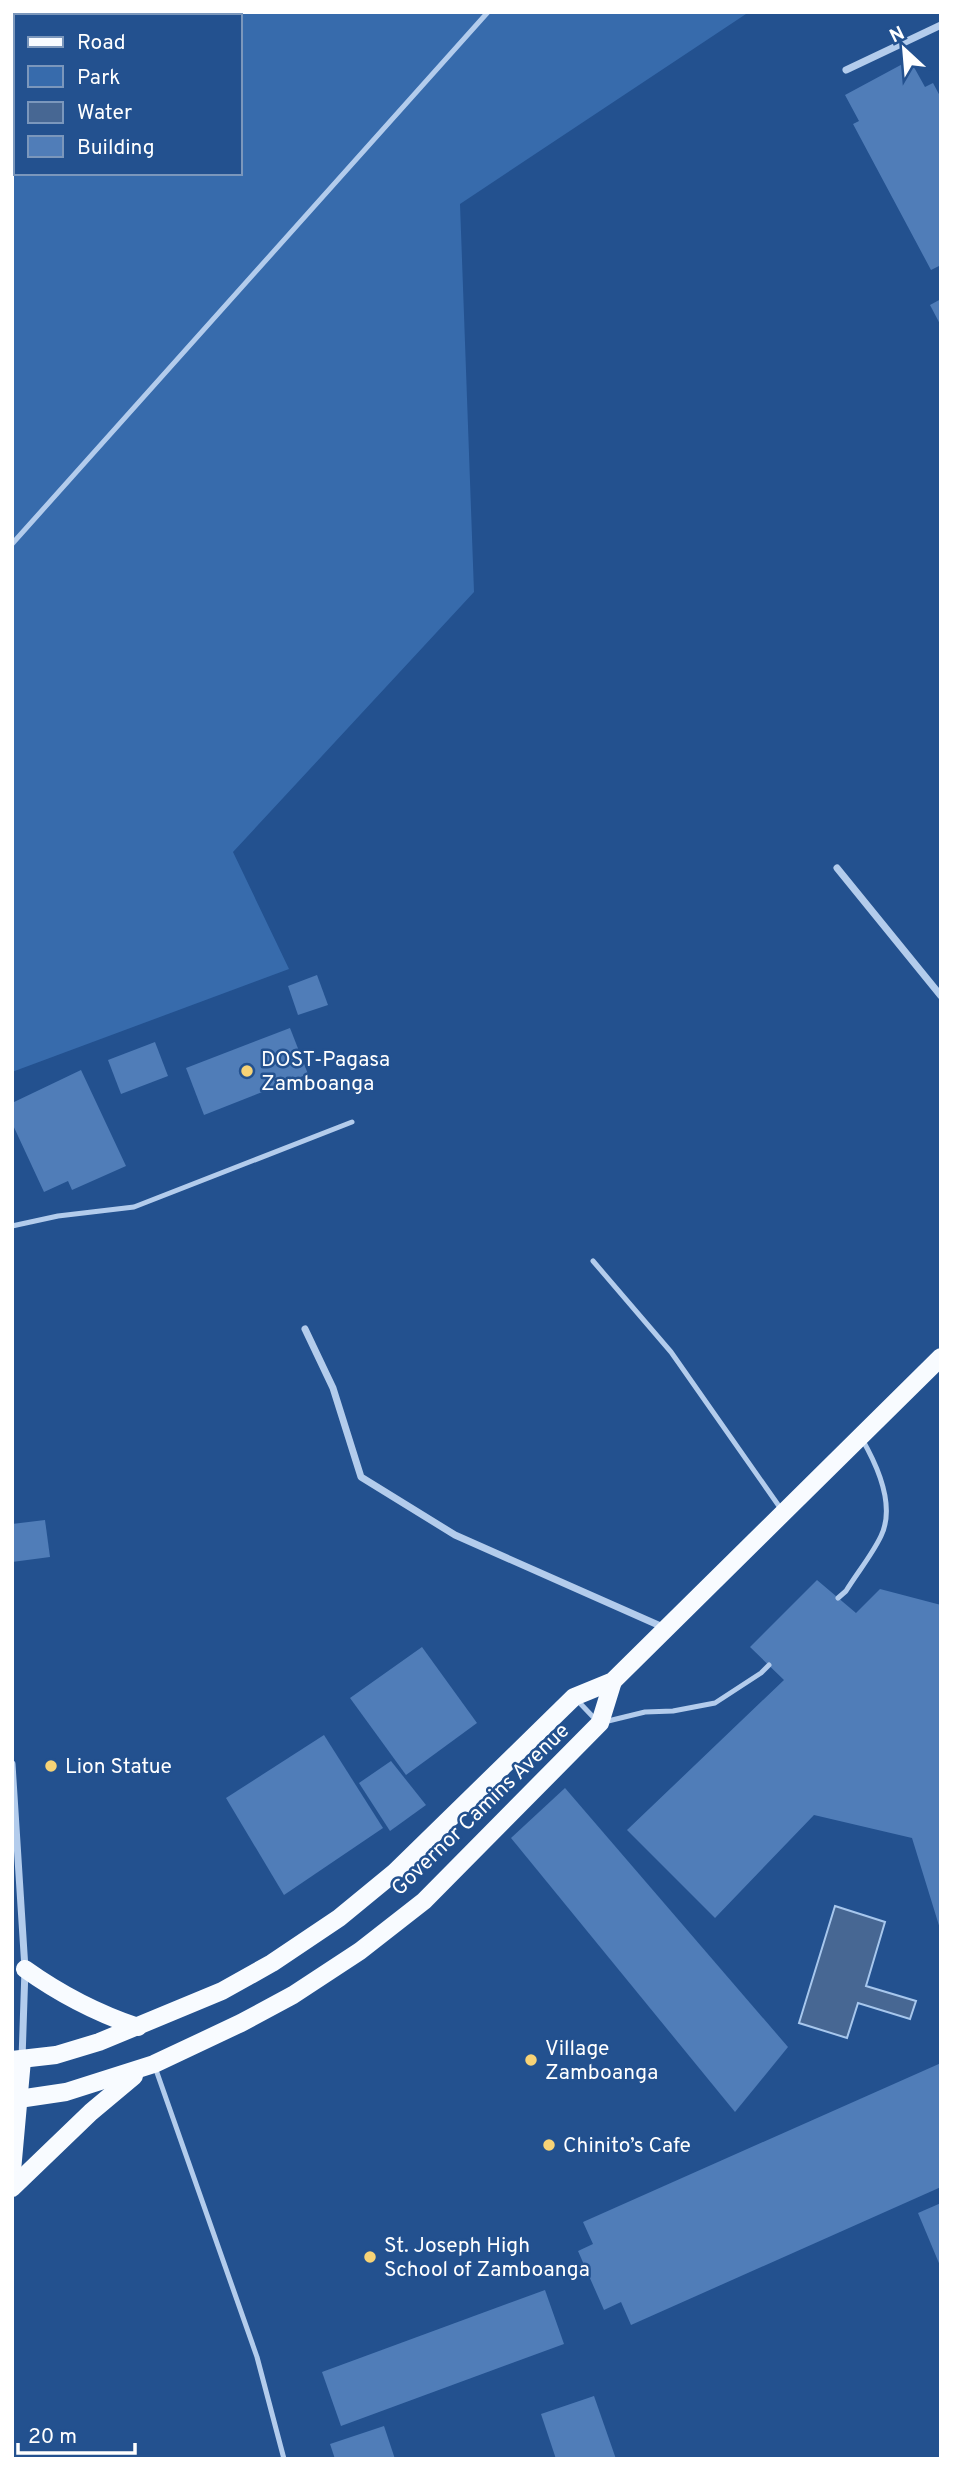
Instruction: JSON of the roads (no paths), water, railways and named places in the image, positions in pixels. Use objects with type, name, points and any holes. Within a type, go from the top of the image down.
[{"type":"main road","name":"Governor Camins Avenue","points":[[17,2060],[67,2052],[99,2042],[222,1991],[272,1963],[339,1918],[395,1872],[574,1697],[613,1681],[941,1357]]},
{"type":"main road","name":"Governor Camins Avenue","points":[[16,2099],[66,2092],[149,2065],[241,2023],[293,1995],[360,1951],[424,1901],[600,1723],[613,1681]]},
{"type":"main road","points":[[25,1969],[47,1985],[106,2017],[138,2027]]},
{"type":"main road","points":[[12,2171],[17,2060]]},
{"type":"main road","points":[[12,2188],[92,2112],[149,2065]]},
{"type":"street","points":[[846,70],[941,25]]},
{"type":"street","points":[[837,868],[941,996]]},
{"type":"street","points":[[305,1329],[333,1388],[361,1477],[455,1535],[665,1628]]},
{"type":"street","points":[[12,1764],[25,1969],[17,2060]]},
{"type":"lane","points":[[12,544],[488,12]]},
{"type":"lane","points":[[12,1226],[58,1216],[134,1207],[352,1122]]},
{"type":"lane","points":[[593,1261],[671,1352],[783,1512]]},
{"type":"lane","points":[[838,1598],[882,1535],[885,1519],[884,1488],[875,1463],[860,1437]]},
{"type":"lane","points":[[574,1697],[600,1723],[645,1712],[715,1703],[769,1665]]},
{"type":"lane","points":[[149,2065],[257,2357],[284,2459]]},
{"type":"water","points":[[835,1906],[885,1922],[866,1986],[916,2001],[910,2019],[858,2003],[847,2038],[799,2023]]},
{"type":"place","name":"DOST-Pagasa Zamboanga","points":[[247,1071]]},
{"type":"place","name":"Lion Statue","points":[[51,1766]]},
{"type":"place","name":"Village Zamboanga","points":[[531,2060]]},
{"type":"place","name":"Chinito’s Cafe","points":[[549,2145]]},
{"type":"place","name":"St. Joseph High School of Zamboanga","points":[[370,2257]]}]
